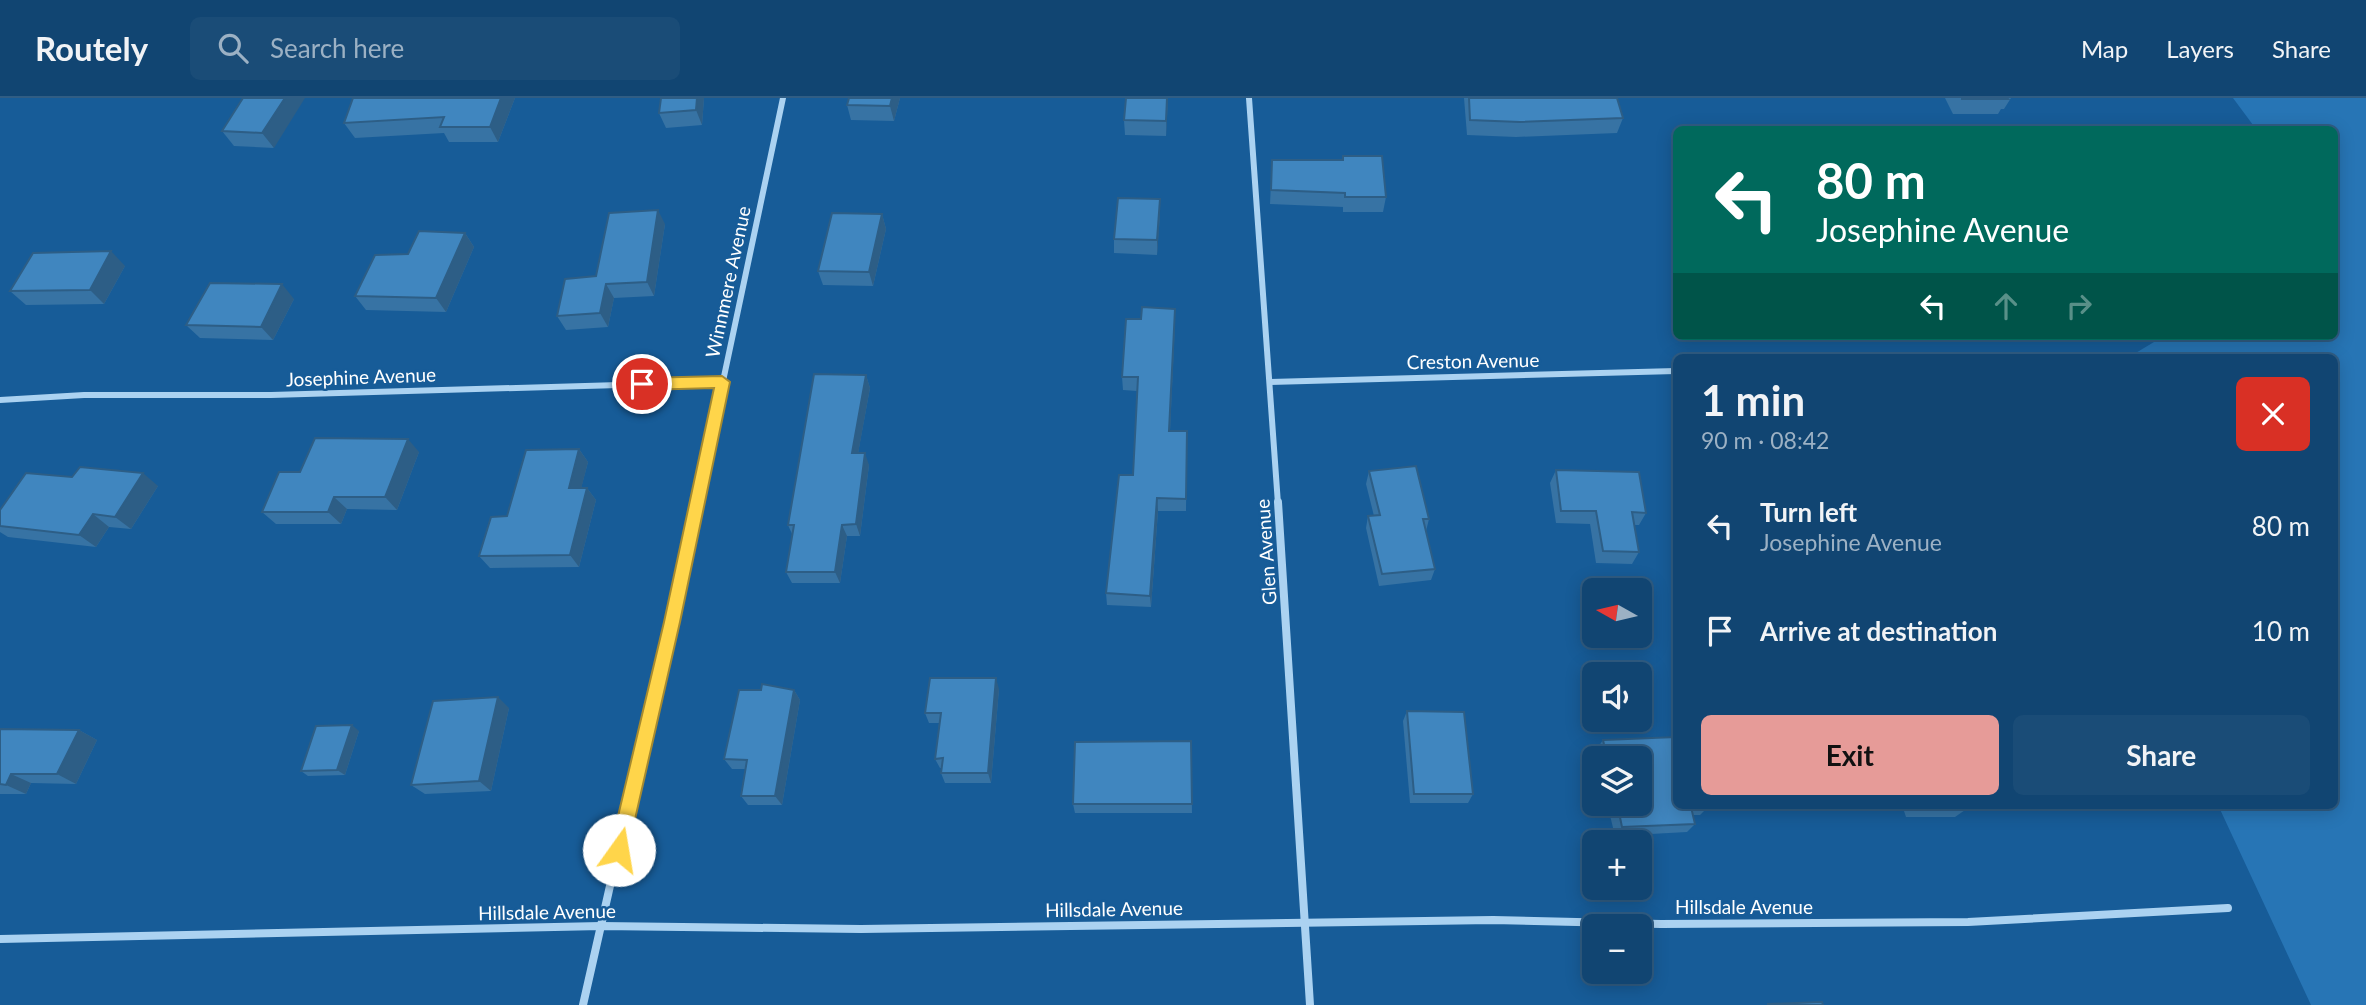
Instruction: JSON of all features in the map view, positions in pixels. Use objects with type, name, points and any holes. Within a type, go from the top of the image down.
[{"type":"street","name":"Winnmere Avenue","points":[[583,1005],[672,622],[783,98]]},
{"type":"street","name":"Glen Avenue","points":[[1249,98],[1310,1005]]},
{"type":"street","name":"Creston Avenue","points":[[1270,382],[1673,371]]},
{"type":"street","name":"Josephine Avenue","points":[[0,400],[84,395],[271,395],[722,382]]},
{"type":"street","name":"Hillsdale Avenue","points":[[0,939],[601,926],[861,929],[1305,925],[1493,920],[1661,924],[1968,922],[2228,908]]},
{"type":"shaded area","points":[[2233,98],[2366,98],[2366,1005],[2311,1005],[2220,809],[2338,809],[2338,354],[2134,354],[2157,340],[2338,340],[2338,126],[2254,126]]},
{"type":"building","points":[[243,98],[285,98],[262,133],[222,131]]},
{"type":"building","points":[[353,98],[501,98],[490,127],[440,127],[444,117],[344,123]]},
{"type":"building","points":[[661,98],[697,98],[696,110],[659,113]]},
{"type":"building","points":[[849,98],[892,98],[890,106],[847,105]]},
{"type":"building","points":[[1126,98],[1167,98],[1166,121],[1124,120]]},
{"type":"building","points":[[1469,98],[1617,98],[1623,118],[1520,122],[1470,120]]},
{"type":"building","points":[[2007,98],[2008,99],[1962,99]]},
{"type":"building","points":[[1343,156],[1382,156],[1386,197],[1345,197],[1345,193],[1271,190],[1272,160],[1343,160]]},
{"type":"building","points":[[1118,198],[1160,199],[1157,240],[1114,239]]},
{"type":"building","points":[[658,210],[647,282],[606,284],[600,313],[557,316],[565,279],[596,276],[609,213]]},
{"type":"building","points":[[832,213],[882,214],[869,272],[818,271]]},
{"type":"building","points":[[419,231],[465,233],[436,298],[355,296],[375,255],[408,254]]},
{"type":"building","points":[[111,251],[90,290],[10,291],[33,253]]},
{"type":"building","points":[[210,283],[282,284],[261,327],[186,325]]},
{"type":"building","points":[[1142,307],[1175,309],[1169,431],[1187,431],[1186,499],[1157,498],[1150,596],[1106,593],[1119,475],[1133,475],[1138,377],[1122,377],[1126,319],[1141,319]]},
{"type":"building","points":[[814,374],[866,375],[852,453],[865,453],[856,524],[842,525],[835,572],[786,572],[794,525],[788,525]]},
{"type":"building","points":[[315,438],[408,439],[385,497],[334,497],[328,512],[262,512],[279,472],[300,472]]},
{"type":"building","points":[[579,449],[569,488],[587,488],[570,555],[479,556],[491,517],[507,516],[526,450]]},
{"type":"building","points":[[1416,466],[1429,519],[1423,519],[1435,569],[1382,574],[1368,516],[1380,515],[1369,471]]},
{"type":"building","points":[[80,467],[143,473],[115,517],[93,514],[79,535],[0,526],[0,510],[26,473],[72,477]]},
{"type":"building","points":[[1556,470],[1639,472],[1646,513],[1632,512],[1639,552],[1603,551],[1596,511],[1561,511]]},
{"type":"building","points":[[930,678],[996,678],[988,773],[941,773],[943,758],[935,759],[941,713],[925,713]]},
{"type":"building","points":[[762,684],[794,690],[775,796],[741,796],[747,760],[724,759],[739,690],[761,690]]},
{"type":"building","points":[[498,697],[479,781],[411,785],[433,701]]},
{"type":"building","points":[[1407,711],[1464,712],[1473,794],[1414,794]]},
{"type":"building","points":[[352,725],[337,770],[301,771],[316,726]]},
{"type":"building","points":[[0,729],[79,730],[57,774],[11,774],[6,785],[0,784]]},
{"type":"building","points":[[1673,737],[1673,809],[1691,809],[1695,824],[1622,827],[1620,816],[1652,816],[1652,746],[1604,746],[1603,740]]},
{"type":"building","points":[[1191,741],[1192,804],[1073,804],[1075,742]]},
{"type":"building","points":[[1822,1002],[1823,1005],[1768,1005],[1768,1004]]},
{"type":"route","points":[[619,850],[672,622],[722,382],[642,384]]}]
